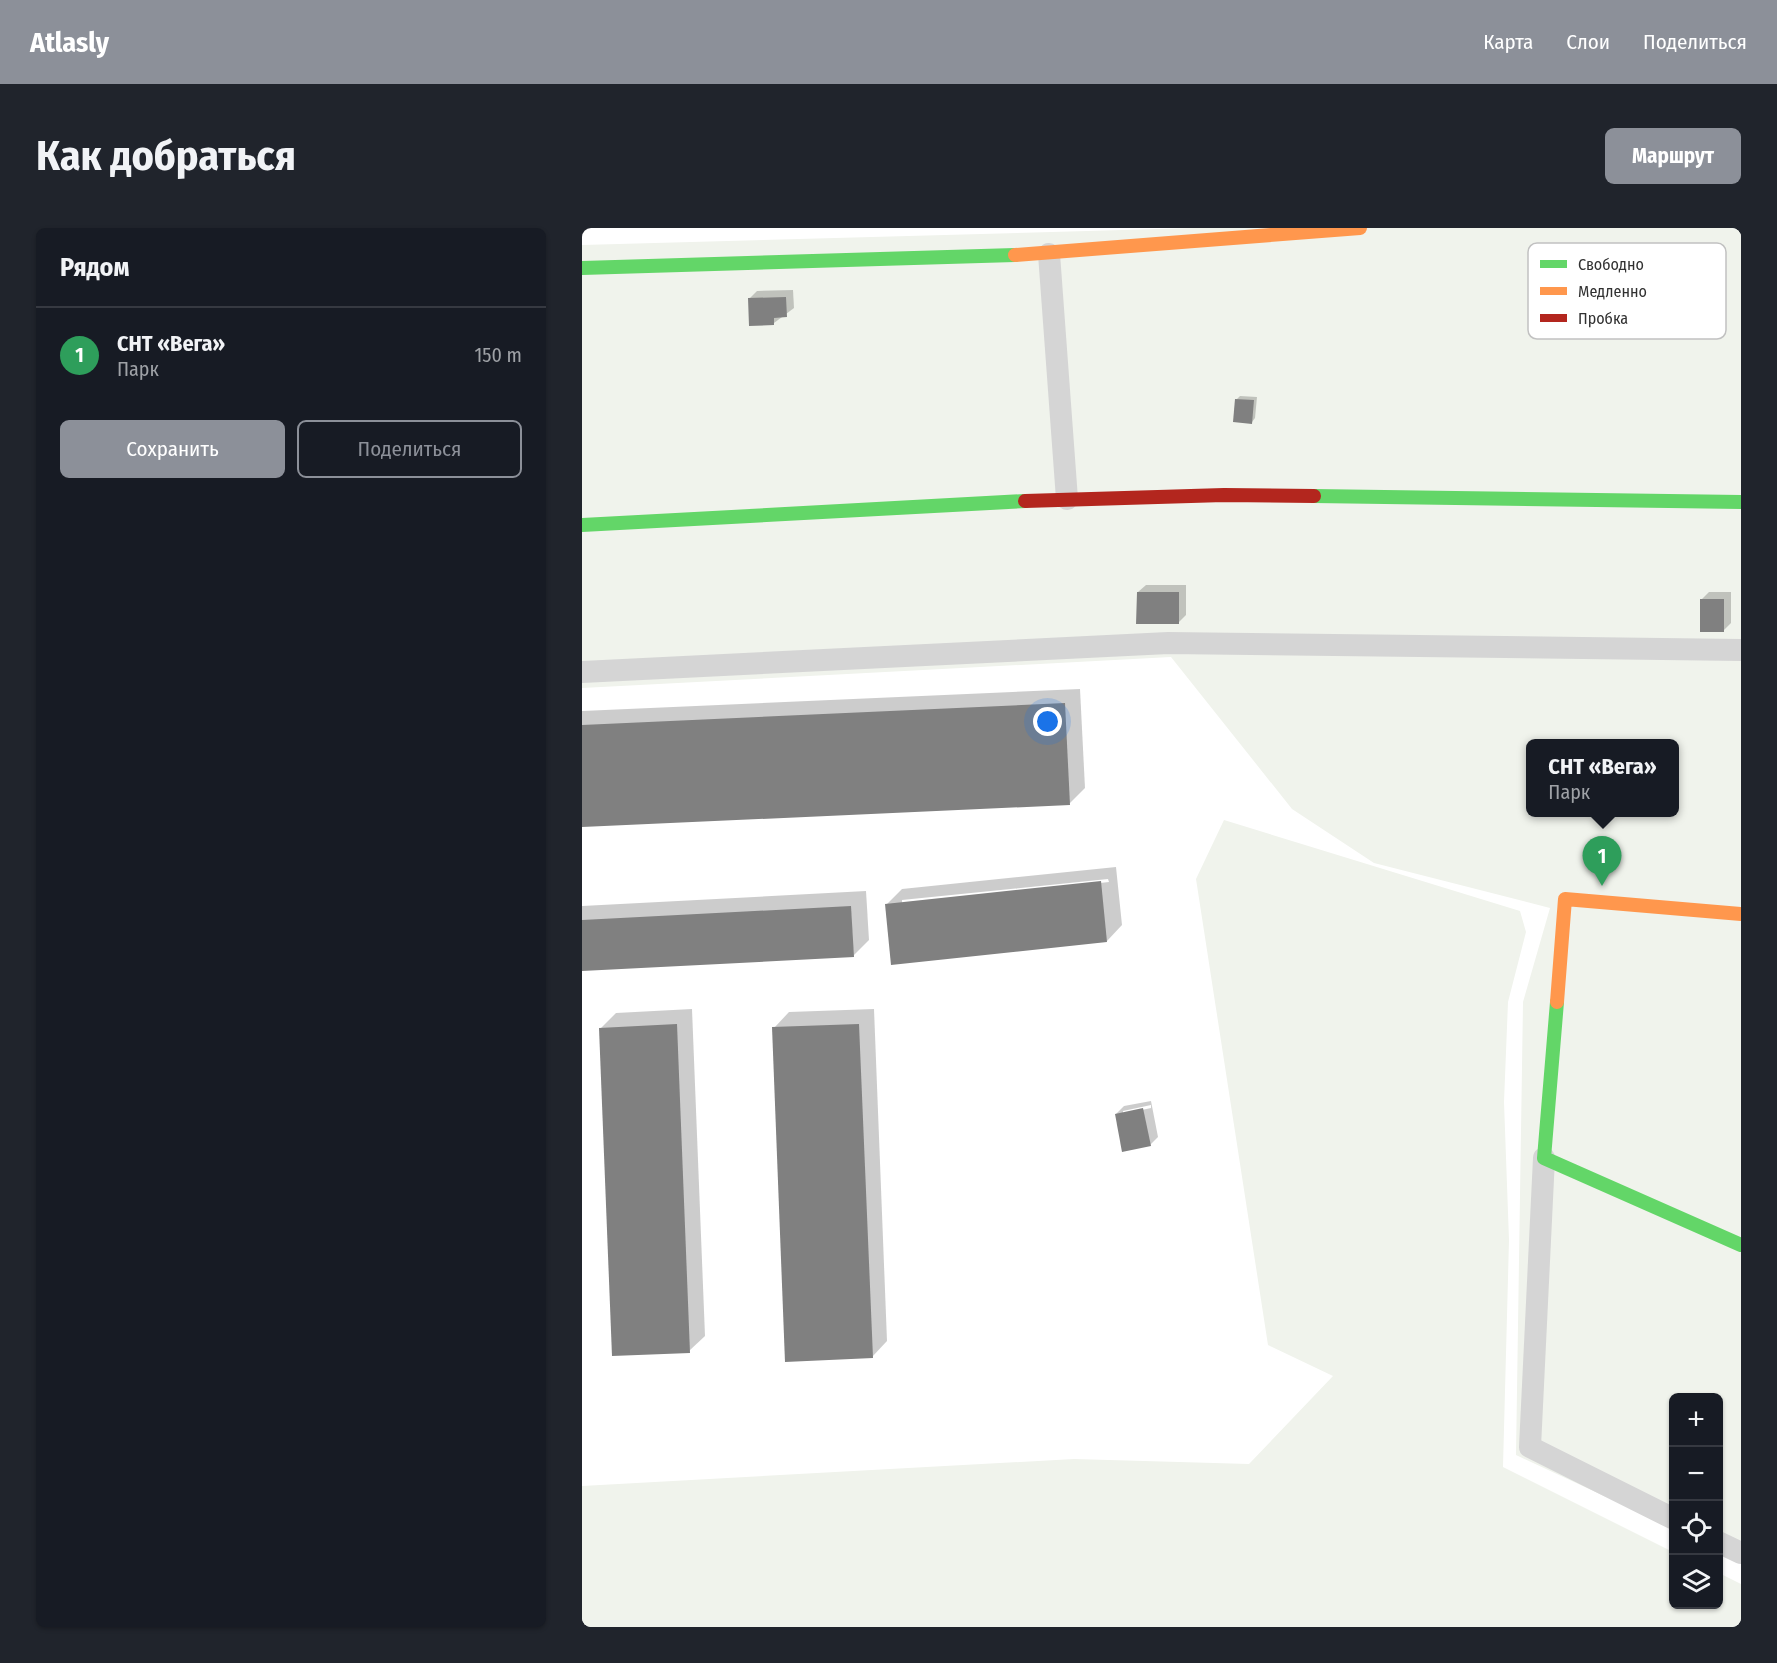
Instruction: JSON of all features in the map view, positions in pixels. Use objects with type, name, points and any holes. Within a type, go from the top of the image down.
[{"type":"street","points":[[582,268],[1049,254],[1360,228]]},
{"type":"street","points":[[1049,254],[1067,499]]},
{"type":"street","points":[[582,525],[1067,499],[1224,495],[1741,502]]},
{"type":"street","points":[[582,672],[1168,643],[1741,650]]},
{"type":"street","points":[[1669,1517],[1530,1447],[1544,1158],[1565,899],[1741,914]]},
{"type":"street","points":[[1544,1158],[1741,1245]]},
{"type":"street","points":[[1723,1544],[1741,1554]]},
{"type":"shaded area","points":[[1194,228],[1741,228],[1741,1560],[1723,1551],[1723,1393],[1669,1393],[1669,1526],[1516,1455],[1523,1002],[1550,908],[1374,863],[1292,809],[1171,657],[582,688],[582,245]]},
{"type":"shaded area","points":[[1224,820],[1520,911],[1526,932],[1508,1002],[1504,1102],[1509,1240],[1503,1467],[1669,1550],[1669,1609],[1723,1609],[1723,1575],[1741,1584],[1741,1627],[582,1627],[582,1486],[1074,1459],[1249,1464],[1333,1376],[1268,1345],[1196,879]]},
{"type":"building","points":[[786,297],[787,317],[774,318],[774,325],[749,326],[748,298]]},
{"type":"building","points":[[1235,399],[1254,400],[1252,424],[1233,422]]},
{"type":"building","points":[[1137,592],[1179,592],[1179,624],[1136,624]]},
{"type":"building","points":[[1700,599],[1724,599],[1724,632],[1700,632]]},
{"type":"building","points":[[1065,703],[1070,805],[582,827],[582,725]]},
{"type":"building","points":[[1101,881],[1107,942],[891,965],[885,904]]},
{"type":"building","points":[[851,906],[854,957],[582,971],[582,920]]},
{"type":"building","points":[[677,1024],[690,1353],[612,1356],[599,1028]]},
{"type":"building","points":[[859,1024],[873,1358],[785,1362],[772,1027]]},
{"type":"building","points":[[1143,1108],[1151,1146],[1122,1152],[1115,1114]]},
{"type":"traffic: fast","points":[[582,268],[1015,255]]},
{"type":"traffic: fast","points":[[1314,496],[1741,502]]},
{"type":"traffic: fast","points":[[582,525],[1025,501]]},
{"type":"traffic: fast","points":[[1557,1002],[1544,1158],[1741,1245]]},
{"type":"traffic: slow","points":[[1015,255],[1360,228]]},
{"type":"traffic: slow","points":[[1557,1002],[1565,899],[1741,914]]},
{"type":"traffic: jam","points":[[1025,501],[1224,495],[1314,496]]},
{"type":"place","name":"СНТ «Вега»","points":[[1602,886]]}]
